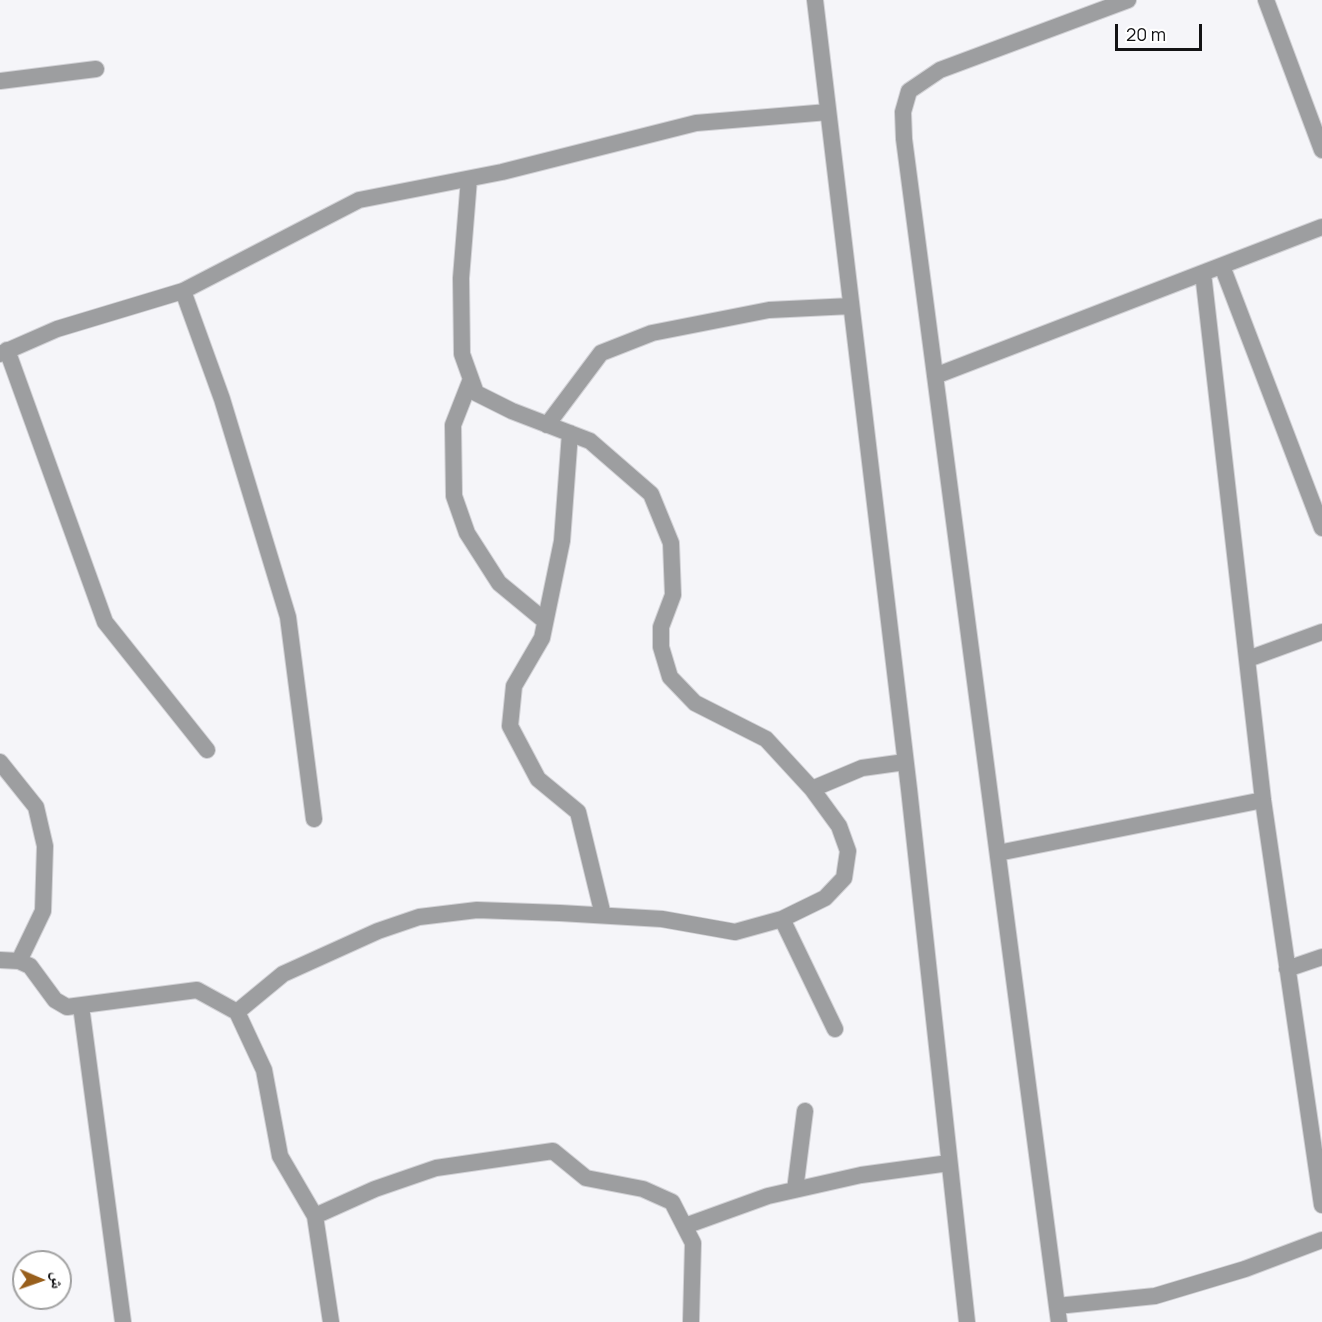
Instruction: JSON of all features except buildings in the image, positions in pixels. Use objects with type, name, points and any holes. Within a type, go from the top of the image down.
[{"type":"street","points":[[815,0],[905,762],[967,1322]]},
{"type":"street","points":[[1128,0],[940,70],[909,91],[903,112],[904,139],[1058,1314],[1155,1296],[1245,1269],[1322,1240]]},
{"type":"street","points":[[1266,0],[1322,150]]},
{"type":"street","points":[[0,81],[96,69]]},
{"type":"street","points":[[207,750],[105,622],[4,352],[57,329],[183,291],[359,200],[469,178],[696,123],[828,112]]},
{"type":"street","points":[[237,1012],[283,974],[378,931],[419,917],[477,910],[603,915],[662,919],[735,932],[782,919],[825,898],[844,878],[848,851],[839,826],[812,789],[766,739],[695,703],[670,677],[661,647],[661,627],[673,595],[671,543],[651,494],[590,441],[547,425],[476,393],[462,354],[461,278],[469,178]]},
{"type":"street","points":[[935,376],[1322,228]]},
{"type":"street","points":[[1222,266],[1318,504],[1322,528]]},
{"type":"street","points":[[1203,273],[1263,800],[1322,1205]]},
{"type":"street","points":[[183,291],[222,399],[288,617],[314,819]]},
{"type":"street","points":[[547,425],[601,352],[652,333],[769,310],[851,306]]},
{"type":"street","points":[[471,379],[453,425],[454,496],[467,533],[499,583],[545,621]]},
{"type":"street","points":[[570,433],[562,541],[542,638],[514,686],[510,726],[538,779],[578,812],[603,915]]},
{"type":"street","points":[[1248,659],[1322,632]]},
{"type":"street","points":[[0,762],[36,807],[45,846],[43,911],[19,961]]},
{"type":"street","points":[[812,789],[862,768],[905,762]]},
{"type":"street","points":[[998,854],[1263,800]]},
{"type":"street","points":[[782,919],[835,1029]]},
{"type":"street","points":[[1287,969],[1322,957]]},
{"type":"street","points":[[0,960],[19,961],[30,966],[55,1000],[67,1006],[197,990],[237,1012],[264,1070],[280,1156],[315,1216],[331,1322]]},
{"type":"street","points":[[81,1006],[123,1322]]},
{"type":"street","points":[[795,1190],[805,1111]]},
{"type":"street","points":[[315,1216],[375,1189],[436,1168],[553,1151],[586,1178],[643,1189],[672,1202],[693,1243],[690,1322]]},
{"type":"street","points":[[685,1226],[768,1196],[861,1175],[949,1163]]}]
